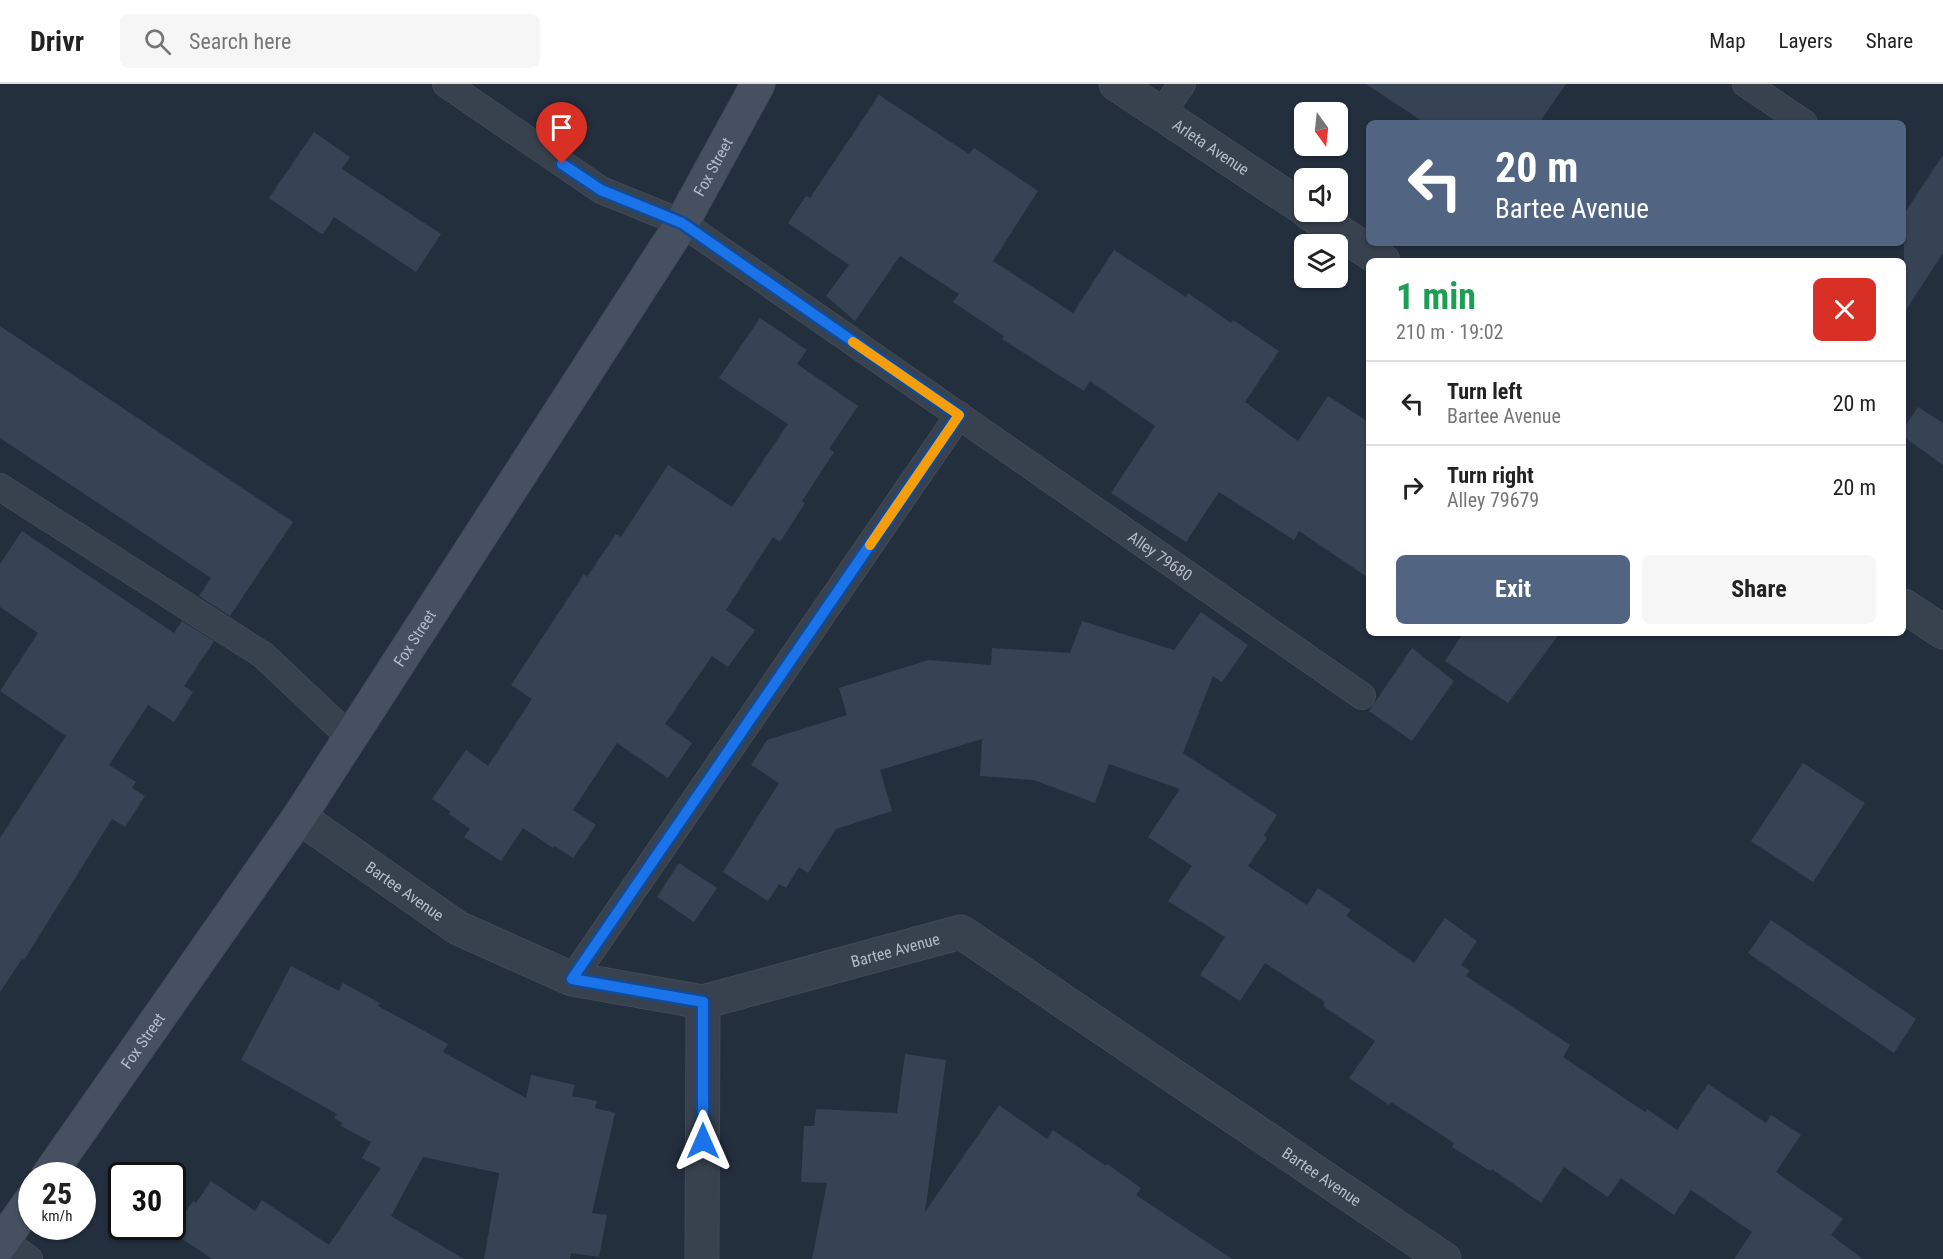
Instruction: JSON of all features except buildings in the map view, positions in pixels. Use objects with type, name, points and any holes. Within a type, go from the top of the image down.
[{"type":"main road","name":"Fox Street","points":[[58,1162],[299,817],[682,223],[758,84]]},
{"type":"main road","points":[[10,1248],[18,1230]]},
{"type":"street","name":"Arleta Avenue","points":[[1116,84],[1294,201]]},
{"type":"street","name":"Arleta Avenue","points":[[1325,222],[1379,258]]},
{"type":"street","points":[[1906,607],[1943,632]]},
{"type":"street","name":"Bartee Avenue","points":[[299,817],[458,928],[572,979],[703,1002],[961,932],[1444,1259]]},
{"type":"street","points":[[702,1259],[703,1002]]},
{"type":"lane","name":"Alley 79680","points":[[446,84],[601,190],[682,223],[1362,696]]},
{"type":"lane","points":[[1161,114],[1182,84]]},
{"type":"lane","points":[[1746,84],[1800,120]]},
{"type":"lane","points":[[572,979],[959,415]]},
{"type":"lane","points":[[0,487],[263,655],[350,737]]},
{"type":"slow traffic","points":[[853,342],[959,415],[870,545]]},
{"type":"route","points":[[562,164],[601,190],[682,223],[959,415],[572,979],[703,1002],[703,1141]]}]
